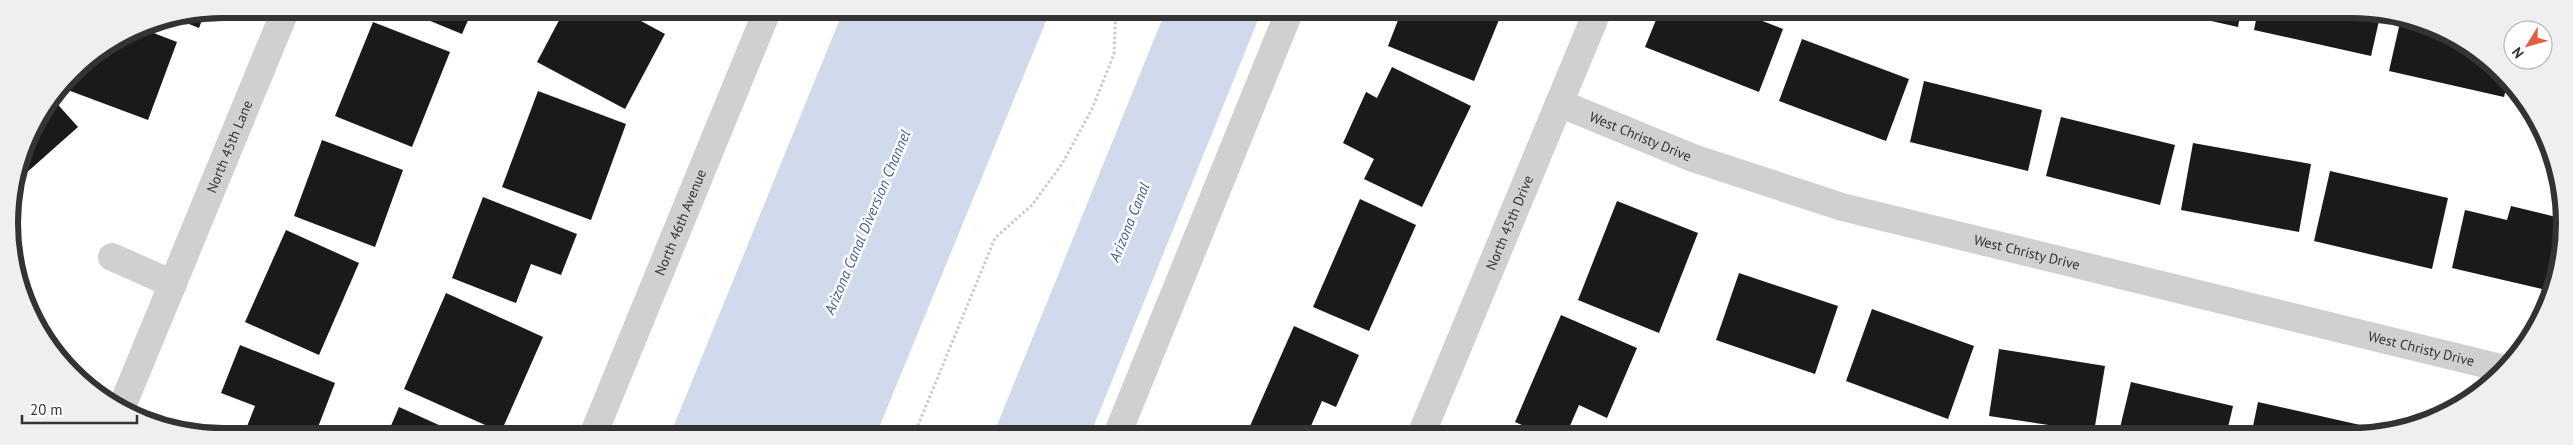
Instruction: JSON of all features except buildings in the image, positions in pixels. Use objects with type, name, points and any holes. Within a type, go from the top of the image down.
[{"type":"street","name":"North 45th Lane","points":[[124,402],[282,18]]},
{"type":"street","name":"North 46th Avenue","points":[[596,428],[764,18]]},
{"type":"street","points":[[1120,428],[1287,18]]},
{"type":"street","name":"North 45th Drive","points":[[1424,428],[1595,18]]},
{"type":"street","name":"West Christy Drive","points":[[1559,103],[1693,158],[1842,207],[2495,367]]},
{"type":"street","points":[[112,257],[173,284]]},
{"type":"path","points":[[917,428],[996,238],[1032,205],[1062,164],[1092,110],[1114,54],[1116,18]]},
{"type":"water","name":"Arizona Canal Diversion Channel","points":[[840,18],[1047,18],[879,428],[673,428]]},
{"type":"water","name":"Arizona Canal","points":[[1163,18],[1259,18],[1093,428],[996,428]]}]
